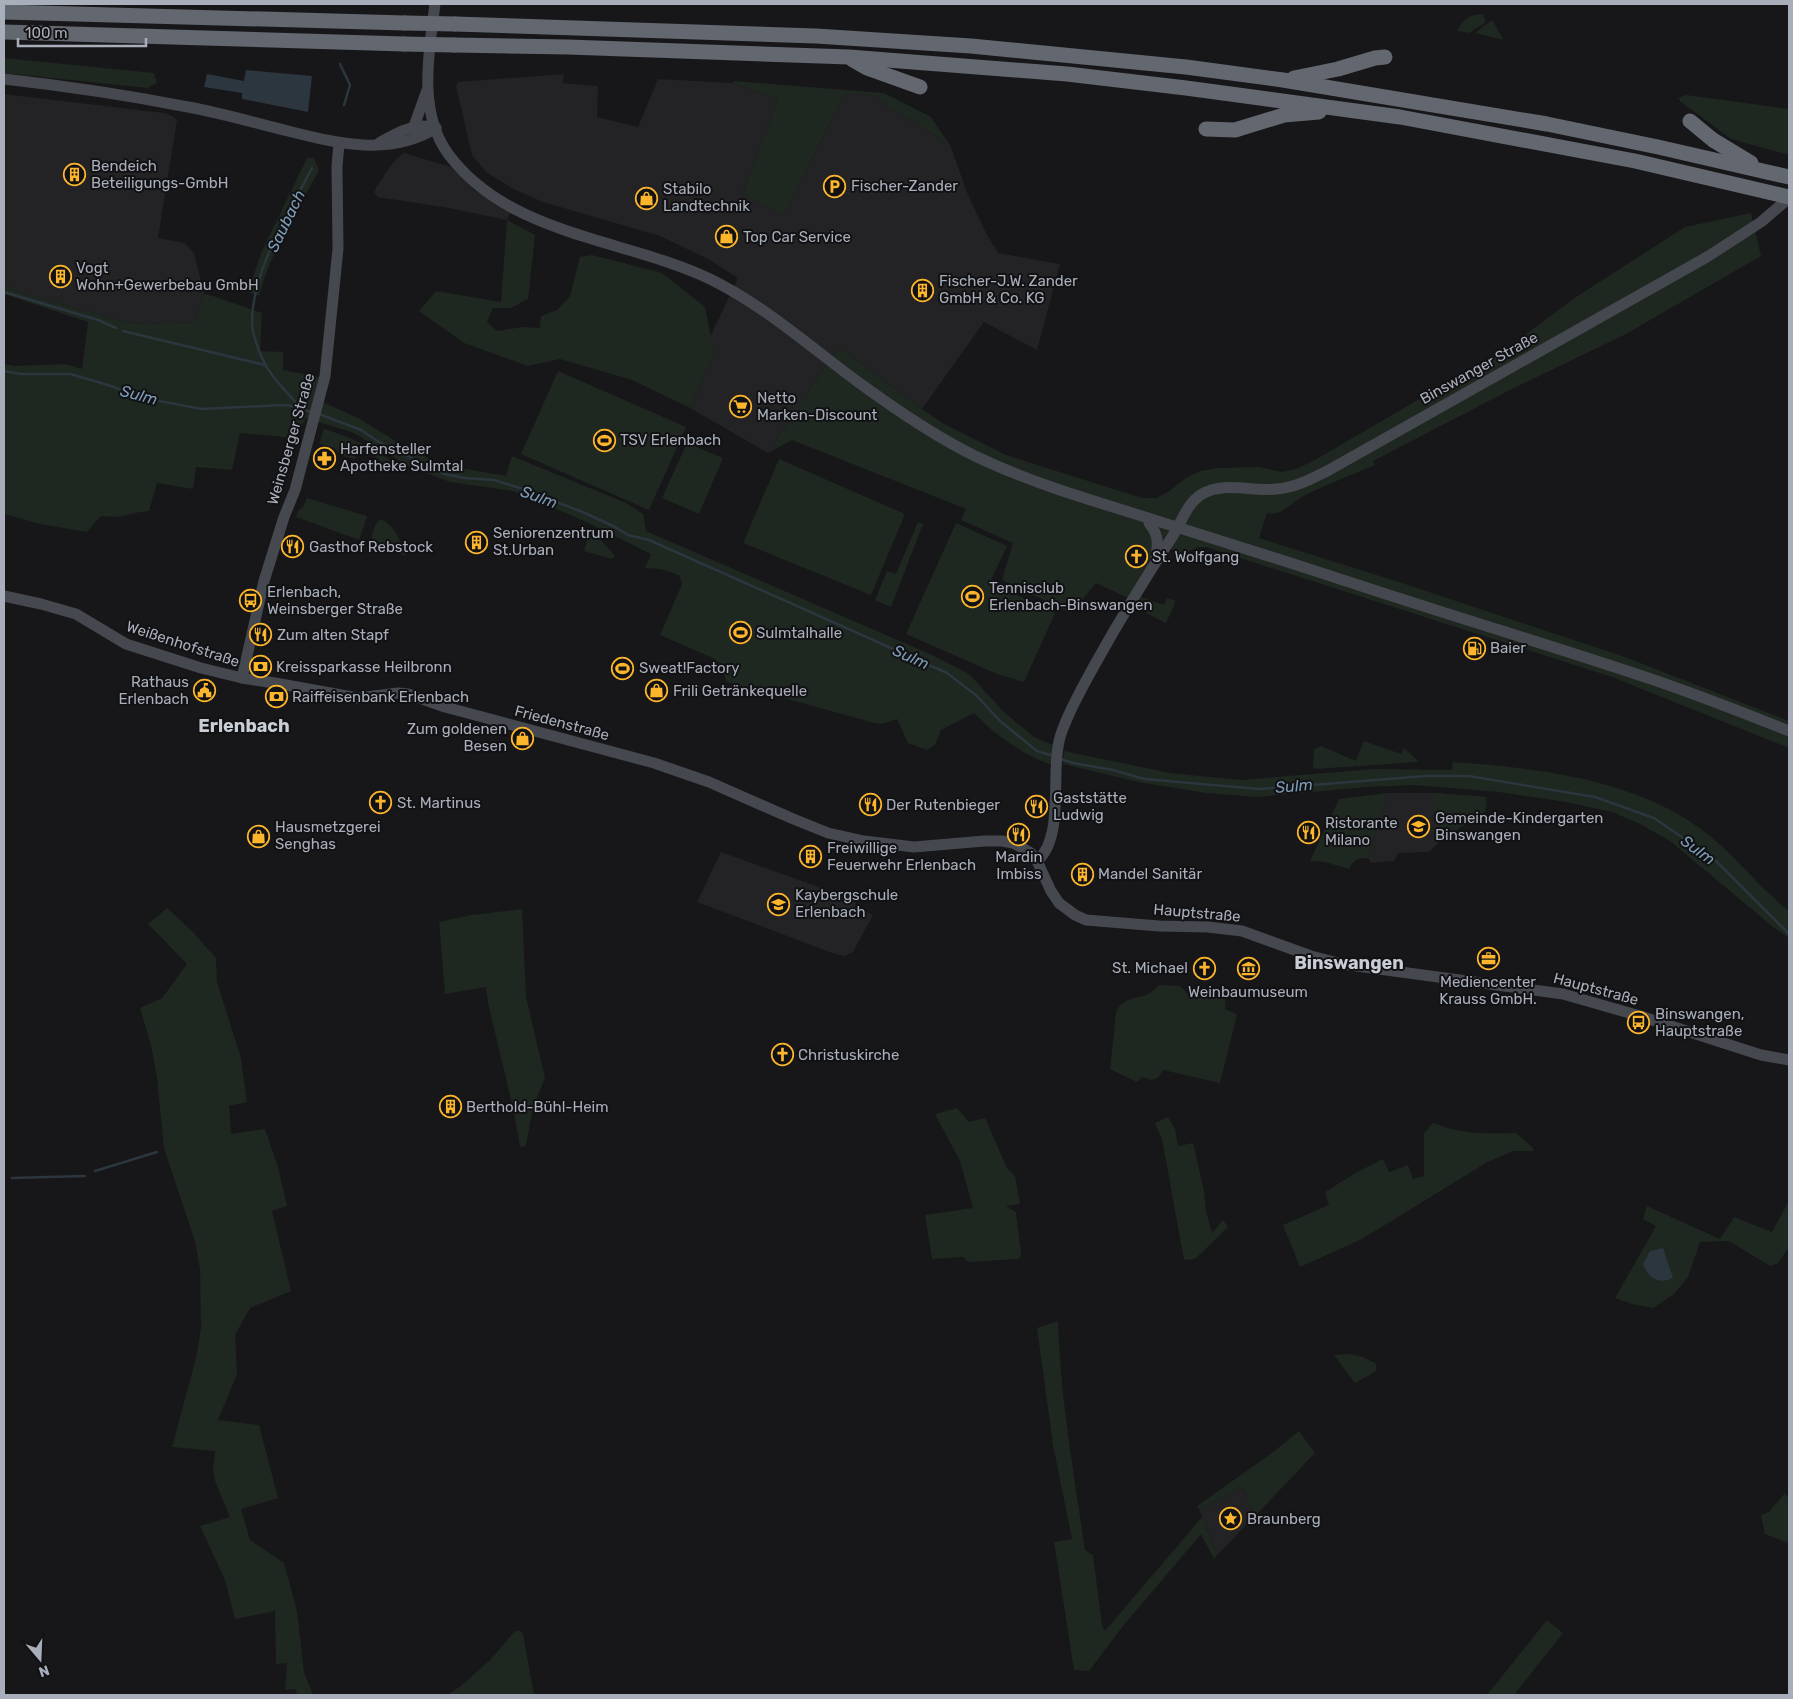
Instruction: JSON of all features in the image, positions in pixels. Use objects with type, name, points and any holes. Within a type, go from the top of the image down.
[{"type":"highway","points":[[4,12],[816,36],[971,46],[1186,66],[1283,80],[1547,124],[1789,176]]},
{"type":"highway","points":[[4,32],[568,47],[849,58],[933,62],[1067,74],[1346,109],[1409,119],[1635,161],[1789,198]]},
{"type":"highway","points":[[1283,80],[1338,70],[1375,58],[1385,57]]},
{"type":"highway","points":[[849,58],[868,68],[920,87]]},
{"type":"highway","points":[[1206,129],[1235,130],[1284,116],[1346,109]]},
{"type":"highway","points":[[1690,121],[1712,140],[1766,171]]},
{"type":"street","points":[[435,4],[428,87],[431,111],[436,128],[447,152],[462,170],[477,185],[498,201],[533,218],[683,266],[715,282],[771,315],[856,381],[949,442],[974,456],[1058,491],[1646,678],[1789,731]]},
{"type":"street","points":[[4,79],[75,87],[191,107],[339,143],[394,145],[416,139],[436,128]]},
{"type":"street","points":[[413,128],[428,87]]},
{"type":"street","points":[[376,144],[413,128],[424,126],[436,128]]},
{"type":"street","name":"Weinsberger Straße","points":[[242,678],[264,581],[284,517],[295,490],[320,402],[327,361],[338,249],[337,167],[339,143]]},
{"type":"street","name":"Binswanger Straße","points":[[1037,861],[1046,850],[1052,833],[1057,750],[1060,735],[1072,706],[1126,608],[1178,528],[1193,501],[1212,490],[1229,488],[1278,489],[1295,485],[1329,470],[1707,257],[1761,222],[1789,198]]},
{"type":"street","points":[[1150,519],[1149,523],[1158,539],[1155,563]]},
{"type":"street","name":"Weißenhofstraße","points":[[4,596],[76,614],[126,644],[201,668],[242,678]]},
{"type":"street","name":"Friedenstraße","points":[[242,678],[358,698],[398,693],[417,696],[445,707],[678,771],[709,782],[828,833],[864,841]]},
{"type":"street","name":"Hauptstraße","points":[[864,841],[914,847],[984,840],[1002,841],[1022,847],[1031,853],[1058,903],[1086,920],[1159,926],[1208,927],[1242,931],[1311,956],[1342,964],[1563,994],[1761,1055],[1789,1060]]},
{"type":"shaded area","points":[[1483,14],[1486,22],[1469,33],[1457,31],[1467,18]]},
{"type":"shaded area","points":[[1492,20],[1503,39],[1503,40],[1475,33]]},
{"type":"shaded area","points":[[4,58],[154,73],[157,83],[147,88],[4,73]]},
{"type":"shaded area","points":[[246,70],[312,76],[308,112],[242,99],[242,93],[204,87],[207,74],[244,81]]},
{"type":"shaded area","points":[[564,74],[563,83],[598,86],[597,117],[638,127],[658,79],[733,83],[778,100],[743,193],[783,215],[845,94],[871,95],[950,145],[968,195],[987,235],[998,253],[1060,264],[1037,350],[984,322],[922,409],[840,348],[826,365],[768,453],[690,408],[714,353],[710,337],[738,278],[708,259],[660,236],[543,202],[513,189],[486,172],[472,155],[456,86],[458,82]]},
{"type":"shaded area","points":[[734,81],[884,93],[931,117],[950,145],[871,95],[845,94],[783,215],[743,193],[778,100],[733,83]]},
{"type":"shaded area","points":[[4,94],[164,113],[177,120],[158,238],[184,243],[194,253],[204,294],[195,322],[144,324],[121,321],[22,293],[4,286]]},
{"type":"shaded area","points":[[1686,95],[1789,109],[1789,155],[1731,139],[1678,98]]},
{"type":"shaded area","points":[[404,153],[451,167],[473,189],[510,212],[507,220],[449,208],[378,197],[374,192],[376,188],[397,158]]},
{"type":"shaded area","points":[[307,158],[314,158],[319,170],[277,248],[259,296],[250,293],[251,283],[262,251]]},
{"type":"shaded area","points":[[1751,213],[1761,256],[1626,334],[1512,389],[1373,461],[1375,465],[1309,493],[1281,512],[1267,513],[1259,538],[1625,657],[1789,721],[1789,748],[1612,677],[1206,547],[1199,547],[1183,553],[1156,544],[1146,569],[1128,598],[1096,583],[1071,613],[1002,580],[1013,543],[961,520],[966,509],[792,440],[768,453],[826,365],[840,348],[944,424],[1006,455],[1142,498],[1156,498],[1200,471],[1218,468],[1259,467],[1282,472],[1296,469],[1315,460],[1510,346],[1576,297],[1685,227]]},
{"type":"shaded area","points":[[507,220],[535,235],[528,299],[511,308],[493,308],[487,322],[497,331],[523,327],[540,328],[541,316],[557,310],[570,296],[580,257],[592,255],[662,273],[705,307],[714,353],[690,408],[632,380],[560,359],[528,366],[464,343],[419,311],[436,291],[501,302]]},
{"type":"shaded area","points":[[4,286],[22,293],[121,321],[143,324],[195,322],[204,294],[262,313],[260,351],[283,352],[283,370],[319,377],[314,398],[358,418],[412,451],[437,462],[506,476],[512,456],[626,503],[643,514],[646,531],[932,655],[969,674],[1005,713],[1034,737],[1055,746],[1053,765],[1010,744],[974,713],[941,730],[935,745],[927,750],[908,743],[897,719],[882,724],[874,723],[727,682],[720,664],[715,659],[660,635],[682,584],[679,575],[661,569],[645,568],[651,554],[580,519],[513,491],[450,482],[408,466],[354,433],[306,418],[295,438],[240,433],[232,470],[196,467],[193,489],[157,483],[149,511],[119,517],[101,516],[87,532],[40,524],[4,514],[4,364],[15,366],[65,364],[82,369],[88,322],[4,294]]},
{"type":"shaded area","name":"TSV Erlenbach","points":[[558,371],[686,427],[649,510],[521,454]]},
{"type":"shaded area","points":[[324,429],[376,451],[393,462],[390,469],[373,455],[357,450],[355,459],[339,455],[333,447],[319,444]]},
{"type":"shaded area","points":[[687,443],[723,458],[699,514],[662,498]]},
{"type":"shaded area","points":[[779,459],[905,514],[871,595],[743,543]]},
{"type":"shaded area","points":[[307,498],[367,516],[359,540],[296,517]]},
{"type":"shaded area","points":[[380,519],[394,530],[406,556],[373,544],[373,531]]},
{"type":"shaded area","points":[[918,522],[923,524],[891,607],[875,600],[887,571],[896,574]]},
{"type":"shaded area","name":"Tennisclub Erlenbach-Binswangen","points":[[956,523],[1007,546],[990,582],[1055,613],[1024,682],[997,674],[906,634]]},
{"type":"shaded area","points":[[591,533],[598,537],[615,556],[612,559],[584,551]]},
{"type":"shaded area","points":[[1141,597],[1164,605],[1167,598],[1176,601],[1166,623],[1136,608]]},
{"type":"shaded area","points":[[1364,741],[1401,754],[1404,748],[1418,762],[1315,769],[1313,767],[1314,749],[1321,746],[1356,761]]},
{"type":"shaded area","points":[[1064,751],[1170,773],[1241,780],[1374,769],[1452,770],[1453,762],[1519,768],[1587,780],[1620,789],[1652,801],[1681,816],[1709,835],[1789,911],[1789,938],[1773,927],[1670,841],[1640,824],[1612,812],[1566,802],[1499,792],[1414,785],[1367,787],[1257,797],[1206,793],[1138,782],[1063,764]]},
{"type":"shaded area","name":"Gemeinde-Kindergarten Binswangen","points":[[1387,793],[1435,793],[1486,797],[1487,805],[1484,813],[1443,838],[1429,852],[1398,853],[1394,861],[1371,863],[1368,858]]},
{"type":"shaded area","points":[[1387,793],[1368,858],[1356,860],[1349,869],[1325,862],[1310,861],[1339,799]]},
{"type":"shaded area","points":[[1435,793],[1486,797],[1485,810],[1479,817],[1457,829],[1440,827],[1433,815]]},
{"type":"shaded area","name":"Kaybergschule Erlenbach","points":[[721,852],[830,891],[857,897],[855,906],[873,915],[853,952],[844,956],[832,953],[697,902]]},
{"type":"shaded area","points":[[167,908],[192,931],[216,958],[217,982],[241,1058],[247,1102],[229,1106],[231,1134],[265,1129],[278,1167],[287,1206],[272,1211],[291,1291],[250,1308],[235,1335],[237,1374],[218,1420],[259,1425],[278,1498],[241,1509],[250,1540],[284,1563],[297,1611],[304,1672],[313,1695],[297,1695],[296,1689],[285,1690],[287,1663],[276,1664],[275,1611],[235,1619],[225,1580],[200,1526],[230,1517],[215,1481],[213,1470],[215,1451],[172,1447],[196,1358],[201,1328],[200,1269],[195,1241],[164,1148],[157,1078],[151,1045],[140,1008],[162,998],[187,964],[148,924]]},
{"type":"shaded area","points":[[522,909],[526,997],[545,1078],[533,1107],[526,1146],[520,1147],[486,987],[445,994],[439,922],[471,915]]},
{"type":"shaded area","points":[[1159,985],[1180,986],[1188,994],[1212,996],[1213,988],[1226,991],[1225,1009],[1237,1014],[1220,1083],[1163,1070],[1158,1078],[1151,1080],[1142,1077],[1137,1082],[1110,1069],[1118,1008],[1128,1000],[1152,992]]},
{"type":"shaded area","points":[[957,1108],[969,1122],[985,1118],[1007,1168],[1015,1176],[1020,1204],[1006,1206],[1016,1212],[1021,1253],[1019,1259],[968,1262],[963,1257],[932,1259],[925,1215],[973,1208],[960,1161],[935,1114]]},
{"type":"shaded area","points":[[1168,1117],[1175,1129],[1178,1146],[1193,1143],[1212,1233],[1223,1220],[1228,1227],[1195,1259],[1184,1260],[1162,1139],[1155,1123]]},
{"type":"shaded area","points":[[1433,1123],[1443,1127],[1473,1132],[1516,1133],[1534,1151],[1513,1151],[1486,1163],[1362,1239],[1300,1267],[1283,1225],[1329,1205],[1325,1192],[1357,1172],[1383,1159],[1389,1172],[1408,1165],[1413,1179],[1424,1176],[1424,1133]]},
{"type":"shaded area","points":[[1789,1201],[1789,1247],[1778,1263],[1770,1266],[1729,1241],[1700,1242],[1688,1277],[1674,1294],[1653,1308],[1615,1298],[1656,1226],[1643,1219],[1647,1206],[1720,1239],[1734,1217],[1772,1232]]},
{"type":"shaded area","points":[[1663,1248],[1673,1278],[1663,1281],[1651,1276],[1643,1264],[1650,1251]]},
{"type":"shaded area","points":[[1058,1321],[1065,1407],[1085,1550],[1093,1555],[1102,1625],[1105,1631],[1202,1517],[1217,1555],[1214,1559],[1201,1534],[1123,1626],[1089,1671],[1074,1670],[1054,1542],[1072,1539],[1053,1445],[1037,1328]]},
{"type":"shaded area","points":[[1350,1354],[1363,1357],[1375,1363],[1377,1368],[1375,1372],[1355,1383],[1334,1355]]},
{"type":"shaded area","points":[[1299,1431],[1315,1453],[1255,1516],[1243,1488],[1199,1509],[1197,1506],[1272,1453]]},
{"type":"shaded area","points":[[1243,1488],[1255,1516],[1217,1555],[1199,1509]]},
{"type":"shaded area","points":[[1784,1494],[1789,1498],[1789,1543],[1765,1534],[1761,1515],[1769,1512]]},
{"type":"shaded area","points":[[1547,1620],[1563,1633],[1514,1695],[1487,1695]]},
{"type":"shaded area","points":[[515,1631],[520,1631],[523,1634],[534,1695],[447,1695],[461,1686],[490,1660]]},
{"type":"waterway","name":"Saubach","points":[[340,64],[350,85],[344,105]]},
{"type":"waterway","name":"Saubach","points":[[301,409],[268,369],[257,344],[252,324],[253,304],[264,264],[312,168]]},
{"type":"waterway","points":[[4,292],[98,320],[116,328]]},
{"type":"waterway","points":[[123,331],[265,365]]},
{"type":"waterway","name":"Sulm","points":[[4,371],[21,374],[70,374],[143,398],[202,409],[283,405],[311,412]]},
{"type":"waterway","name":"Sulm","points":[[319,414],[361,430],[379,442],[444,474],[494,480],[526,490],[585,513],[628,535],[649,540],[947,673],[977,696],[1000,721],[1037,751],[1054,756]]},
{"type":"waterway","name":"Sulm","points":[[1061,759],[1144,779],[1259,789],[1426,776],[1469,776],[1595,797],[1654,818],[1715,860],[1789,934]]},
{"type":"waterway","points":[[95,1171],[157,1152]]},
{"type":"waterway","points":[[12,1178],[85,1176]]},
{"type":"place","name":"Bendeich Beteiligungs-GmbH","points":[[75,175]]},
{"type":"place","name":"Fischer-Zander","points":[[835,186]]},
{"type":"place","name":"Stabilo Landtechnik","points":[[647,198]]},
{"type":"place","name":"Top Car Service","points":[[727,237]]},
{"type":"place","name":"Vogt Wohn+Gewerbebau GmbH","points":[[60,277]]},
{"type":"place","name":"Fischer-J.W. Zander GmbH & Co. KG","points":[[923,290]]},
{"type":"place","name":"Netto Marken-Discount","points":[[741,407]]},
{"type":"place","name":"TSV Erlenbach","points":[[604,440]]},
{"type":"place","name":"Harfensteller Apotheke Sulmtal","points":[[324,458]]},
{"type":"place","name":"Seniorenzentrum St.Urban","points":[[477,542]]},
{"type":"place","name":"Gasthof Rebstock","points":[[293,547]]},
{"type":"place","name":"St. Wolfgang","points":[[1136,557]]},
{"type":"place","name":"Tennisclub Erlenbach-Binswangen","points":[[973,597]]},
{"type":"place","name":"Erlenbach, Weinsberger Straße","points":[[251,601]]},
{"type":"place","name":"Sulmtalhalle","points":[[740,633]]},
{"type":"place","name":"Zum alten Stapf","points":[[261,635]]},
{"type":"place","name":"Baier","points":[[1474,648]]},
{"type":"place","name":"Kreissparkasse Heilbronn","points":[[260,667]]},
{"type":"place","name":"Sweat!Factory","points":[[623,668]]},
{"type":"place","name":"Rathaus Erlenbach","points":[[205,691]]},
{"type":"place","name":"Frili Getränkequelle","points":[[657,691]]},
{"type":"place","name":"Raiffeisenbank Erlenbach","points":[[276,697]]},
{"type":"place","name":"Zum goldenen Besen","points":[[523,738]]},
{"type":"place","name":"St. Martinus","points":[[381,803]]},
{"type":"place","name":"Der Rutenbieger","points":[[870,805]]},
{"type":"place","name":"Gaststätte Ludwig","points":[[1037,807]]},
{"type":"place","name":"Gemeinde-Kindergarten Binswangen","points":[[1419,827]]},
{"type":"place","name":"Ristorante Milano","points":[[1309,832]]},
{"type":"place","name":"Mardin Imbiss","points":[[1019,834]]},
{"type":"place","name":"Hausmetzgerei Senghas","points":[[259,836]]},
{"type":"place","name":"Freiwillige Feuerwehr Erlenbach","points":[[811,857]]},
{"type":"place","name":"Mandel Sanitär","points":[[1082,874]]},
{"type":"place","name":"Kaybergschule Erlenbach","points":[[779,904]]},
{"type":"place","name":"Mediencenter Krauss GmbH.","points":[[1488,959]]},
{"type":"place","name":"St. Michael","points":[[1204,968]]},
{"type":"place","name":"Weinbaumuseum","points":[[1248,969]]},
{"type":"place","name":"Binswangen, Hauptstraße","points":[[1639,1023]]},
{"type":"place","name":"Christuskirche","points":[[782,1055]]},
{"type":"place","name":"Berthold-Bühl-Heim","points":[[450,1107]]},
{"type":"place","name":"Braunberg","points":[[1231,1519]]},
{"type":"district","name":"Erlenbach","points":[[244,726]]},
{"type":"district","name":"Binswangen","points":[[1349,963]]}]
